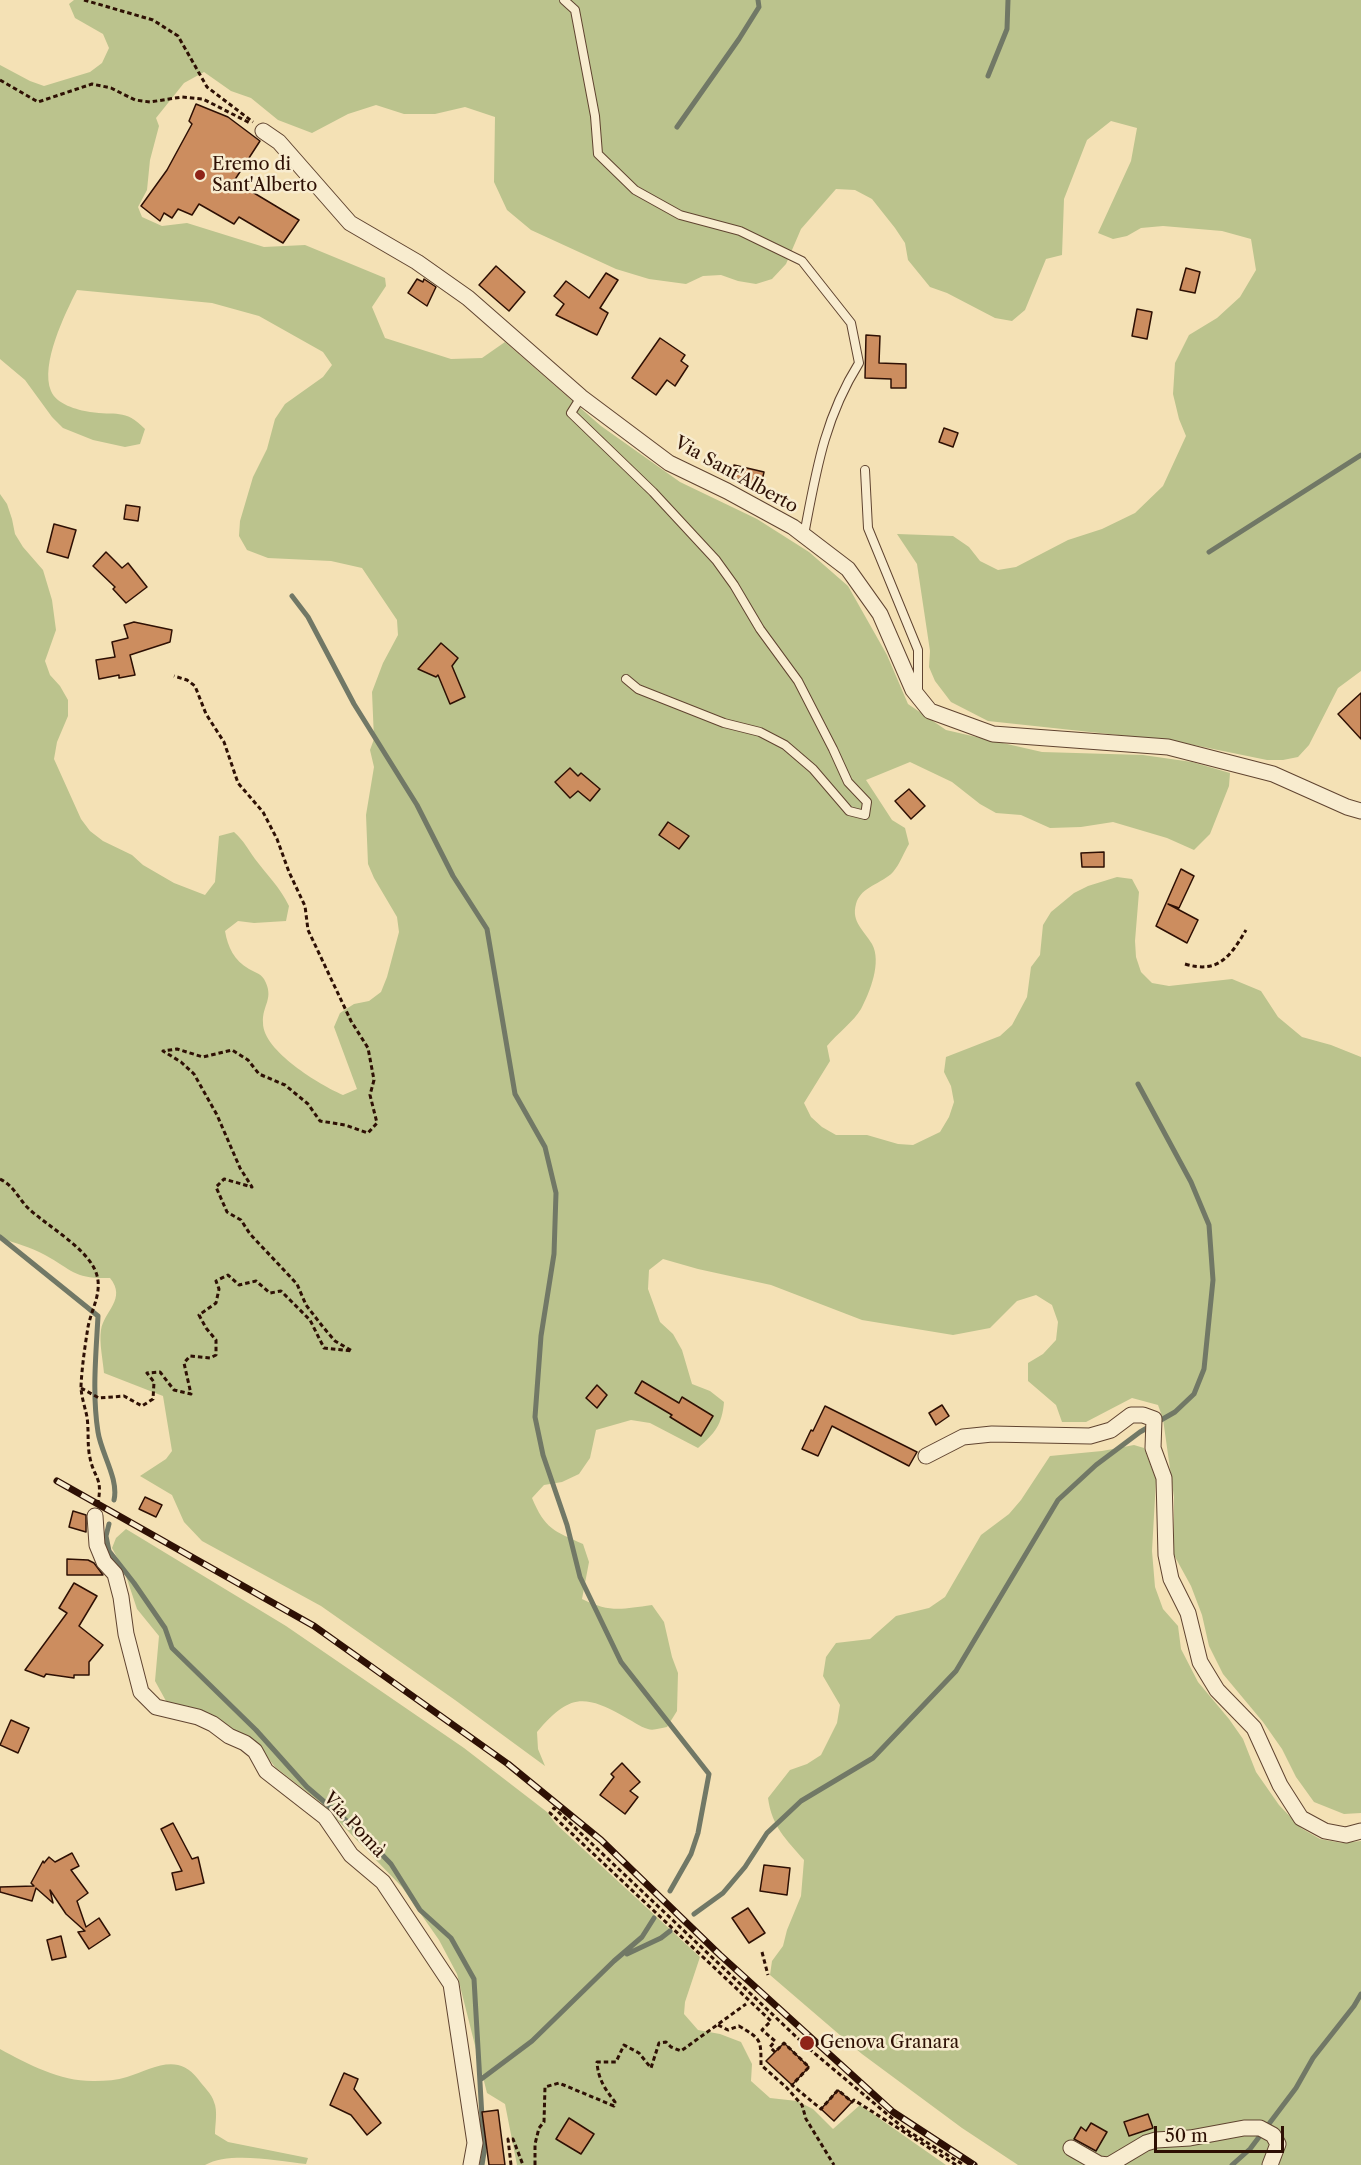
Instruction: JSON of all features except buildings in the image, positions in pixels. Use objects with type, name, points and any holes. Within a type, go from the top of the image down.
[{"type":"street","name":"Via Sant'Alberto","points":[[263,131],[279,142],[350,223],[417,262],[468,298],[581,397],[669,463],[793,527],[848,569],[880,614],[909,680],[930,711],[993,734],[1168,747],[1274,774],[1361,811]]},
{"type":"street","points":[[926,1456],[963,1437],[992,1434],[1090,1436],[1111,1430],[1131,1415],[1143,1415],[1154,1419],[1153,1448],[1164,1478],[1166,1555],[1171,1580],[1188,1613],[1200,1662],[1217,1690],[1254,1728],[1280,1785],[1300,1818],[1325,1831],[1346,1835],[1361,1831]]},
{"type":"street","name":"Via Pomà","points":[[95,1516],[97,1545],[104,1562],[115,1574],[126,1634],[141,1692],[156,1707],[198,1717],[245,1743],[255,1752],[266,1771],[325,1817],[351,1855],[383,1882],[451,1983],[475,2143],[471,2165]]},
{"type":"street","points":[[1071,2148],[1099,2164],[1109,2165],[1146,2143],[1156,2140],[1199,2137],[1244,2128],[1260,2128],[1273,2135],[1278,2144],[1269,2165]]},
{"type":"lane","points":[[564,0],[575,10],[595,116],[598,154],[635,190],[680,215],[740,231],[802,261],[850,323],[858,363],[842,390],[820,451],[804,535]]},
{"type":"lane","points":[[581,397],[571,413],[689,529],[734,585],[760,629],[798,681],[848,782],[867,802],[865,815],[849,811],[813,769],[785,746],[760,732],[724,723],[638,689],[626,679]]},
{"type":"lane","points":[[865,470],[868,528],[918,650],[918,696]]},
{"type":"path","points":[[84,0],[153,20],[178,36],[207,87],[263,131]]},
{"type":"path","points":[[0,80],[38,102],[92,84],[111,88],[135,100],[150,102],[182,98],[203,99],[263,131]]},
{"type":"path","points":[[81,1389],[99,1398],[124,1396],[142,1406],[153,1399],[154,1382],[147,1373],[160,1372],[174,1390],[191,1394],[184,1363],[190,1356],[210,1358],[216,1355],[216,1340],[206,1328],[200,1315],[216,1303],[219,1289],[216,1281],[228,1275],[239,1285],[256,1281],[270,1293],[281,1291],[310,1320],[324,1348],[352,1351],[335,1341],[306,1305],[297,1284],[250,1234],[241,1220],[227,1212],[216,1187],[224,1179],[252,1187],[240,1168],[218,1114],[194,1074],[181,1062],[163,1051],[177,1049],[203,1058],[232,1050],[248,1060],[260,1074],[285,1085],[308,1104],[320,1121],[345,1125],[368,1133],[377,1123],[370,1095],[374,1080],[368,1048],[351,1021],[308,930],[304,906],[277,839],[263,812],[238,783],[224,742],[206,714],[195,686],[187,680],[174,676]]},
{"type":"path","points":[[1185,964],[1207,968],[1224,960],[1246,930]]},
{"type":"path","points":[[0,1179],[14,1188],[26,1205],[78,1250],[94,1269],[99,1290],[85,1344],[81,1389],[87,1418],[91,1462],[100,1485],[95,1516]]},
{"type":"path","points":[[956,2165],[854,2100],[852,2102],[838,2090],[821,2109],[795,2088],[792,2085],[809,2067],[784,2043],[775,2052],[770,2048],[775,2041],[762,2030],[771,2021],[550,1813],[554,1808],[807,2047],[906,2130],[964,2165]]},
{"type":"path","points":[[762,1952],[768,1975]]},
{"type":"path","points":[[535,2165],[535,2145],[539,2128],[544,2122],[545,2087],[559,2083],[614,2106],[615,2102],[600,2079],[597,2062],[616,2062],[624,2045],[639,2053],[651,2068],[659,2043],[666,2042],[681,2051],[746,2004]]},
{"type":"path","points":[[718,2025],[728,2030],[739,2026],[754,2035],[761,2044],[761,2065],[802,2105],[806,2119],[834,2165]]},
{"type":"path","points":[[786,2088],[795,2088]]},
{"type":"path","points":[[511,2165],[508,2139],[513,2139],[523,2165]]},
{"type":"green space","points":[[74,0],[1361,0],[1361,671],[1338,688],[1309,745],[1298,757],[1283,760],[1267,760],[1174,741],[988,721],[951,702],[935,681],[929,667],[930,651],[917,564],[897,534],[953,536],[969,547],[980,561],[998,570],[1016,567],[1068,540],[1102,529],[1135,513],[1163,486],[1186,436],[1173,394],[1175,363],[1189,335],[1217,318],[1240,297],[1256,270],[1251,239],[1222,231],[1163,226],[1141,228],[1127,236],[1113,239],[1098,233],[1131,161],[1137,128],[1111,121],[1087,140],[1064,199],[1062,255],[1046,259],[1025,310],[1012,321],[995,318],[947,293],[930,287],[908,260],[905,243],[895,228],[872,199],[855,190],[836,189],[801,229],[786,264],[772,279],[756,284],[721,275],[703,276],[686,284],[649,279],[616,269],[531,230],[507,210],[494,182],[495,117],[465,107],[435,114],[404,114],[376,105],[348,114],[312,133],[278,120],[251,98],[231,91],[204,72],[184,83],[156,118],[159,126],[150,160],[147,190],[138,207],[142,217],[162,226],[187,223],[264,247],[305,245],[385,278],[386,286],[372,307],[385,338],[451,359],[482,358],[505,342],[601,426],[680,482],[757,519],[809,552],[848,586],[887,655],[908,704],[946,730],[1042,752],[1143,755],[1192,762],[1230,773],[1229,786],[1210,834],[1194,850],[1167,838],[1113,822],[1081,827],[1050,828],[1021,815],[996,813],[980,804],[952,782],[910,762],[866,780],[892,820],[905,828],[909,844],[893,872],[862,893],[856,904],[857,921],[875,951],[874,977],[858,1014],[827,1046],[830,1061],[804,1103],[811,1117],[836,1135],[867,1135],[898,1144],[913,1145],[940,1132],[949,1117],[954,1102],[951,1086],[944,1072],[946,1057],[1000,1036],[1012,1025],[1027,997],[1031,967],[1040,955],[1043,925],[1051,912],[1074,893],[1117,877],[1132,879],[1139,892],[1136,957],[1141,972],[1152,983],[1169,986],[1232,979],[1261,991],[1278,1017],[1302,1037],[1361,1057],[1361,1813],[1344,1814],[1314,1802],[1263,1722],[1223,1674],[1209,1646],[1202,1615],[1191,1586],[1174,1555],[1174,1497],[1163,1419],[1158,1405],[1132,1398],[1086,1422],[1062,1422],[1056,1405],[1028,1381],[1028,1363],[1043,1354],[1056,1340],[1058,1322],[1052,1305],[1036,1295],[1017,1301],[990,1328],[953,1335],[862,1320],[771,1285],[663,1259],[649,1270],[648,1289],[660,1322],[673,1334],[682,1350],[692,1384],[710,1391],[724,1402],[719,1423],[713,1433],[698,1448],[650,1423],[631,1420],[596,1430],[590,1458],[579,1474],[562,1482],[544,1485],[532,1498],[546,1523],[565,1536],[583,1544],[589,1562],[582,1599],[609,1608],[624,1609],[652,1605],[664,1622],[678,1673],[677,1711],[667,1727],[652,1730],[597,1704],[586,1701],[567,1705],[537,1732],[538,1749],[545,1766],[321,1606],[202,1541],[184,1522],[172,1495],[140,1476],[166,1459],[172,1451],[163,1396],[104,1373],[101,1330],[115,1299],[115,1285],[110,1278],[81,1275],[40,1252],[0,1238],[0,494],[7,504],[15,534],[43,570],[52,600],[56,630],[45,661],[50,675],[68,700],[68,716],[57,742],[54,759],[81,819],[90,831],[103,841],[132,855],[143,865],[174,883],[205,895],[215,882],[219,836],[234,832],[238,836],[289,906],[286,921],[254,923],[238,921],[225,931],[230,948],[239,962],[264,979],[268,997],[263,1023],[265,1034],[272,1045],[294,1066],[343,1095],[357,1089],[334,1027],[340,1013],[354,1004],[369,1001],[381,992],[399,932],[397,917],[368,864],[366,815],[374,767],[370,750],[374,739],[372,692],[383,663],[398,635],[397,620],[362,568],[331,561],[268,558],[247,550],[239,536],[240,521],[253,477],[267,449],[275,419],[285,404],[323,377],[332,365],[323,352],[259,316],[212,303],[77,290],[55,339],[51,354],[48,380],[51,391],[62,403],[73,408],[125,415],[138,422],[145,429],[140,444],[125,447],[93,440],[63,428],[25,380],[0,359],[0,65],[44,86],[90,72],[102,63],[109,48],[103,34],[75,18],[69,4]]},
{"type":"green space","points":[[1134,1445],[1144,1448],[1156,1480],[1152,1551],[1155,1587],[1163,1609],[1178,1626],[1181,1649],[1198,1682],[1243,1739],[1256,1772],[1279,1805],[1301,1828],[1320,1839],[1342,1843],[1361,1841],[1361,2165],[1018,2165],[962,2128],[862,2054],[770,1975],[772,1961],[783,1946],[801,1896],[804,1860],[776,1825],[768,1798],[790,1770],[807,1764],[821,1755],[837,1723],[840,1705],[823,1676],[826,1657],[836,1643],[870,1639],[896,1616],[929,1608],[945,1597],[981,1535],[1009,1514],[1050,1456]]},
{"type":"green space","points":[[126,1529],[286,1626],[464,1748],[547,1812],[556,1824],[700,1957],[685,2002],[684,2014],[698,2030],[720,2034],[741,2042],[752,2064],[751,2081],[770,2098],[797,2101],[813,2109],[833,2129],[860,2105],[946,2165],[517,2165],[505,2104],[487,2093],[457,1974],[439,1940],[402,1887],[321,1803],[275,1767],[259,1746],[211,1715],[166,1701],[155,1681],[159,1636],[137,1609],[124,1570],[112,1548],[116,1538]]},
{"type":"green space","points":[[0,2049],[58,2076],[83,2081],[119,2079],[164,2065],[182,2066],[198,2079],[213,2099],[216,2110],[215,2134],[228,2142],[308,2158],[306,2164],[241,2158],[215,2161],[205,2165],[0,2165]]},
{"type":"waterway","points":[[677,127],[739,39],[759,7],[758,0]]},
{"type":"waterway","points":[[988,76],[1007,29],[1008,0]]},
{"type":"waterway","points":[[1209,552],[1361,455]]},
{"type":"waterway","points":[[292,596],[308,617],[354,704],[417,805],[453,876],[487,929],[515,1094],[545,1147],[556,1193],[554,1254],[541,1336],[535,1417],[543,1455],[567,1525],[580,1577],[621,1662],[709,1774],[698,1833],[691,1854],[670,1891]]},
{"type":"waterway","points":[[694,1914],[723,1893],[745,1867],[767,1833],[801,1801],[873,1758],[956,1671],[1058,1500],[1096,1465],[1140,1432],[1175,1412],[1194,1394],[1204,1369],[1213,1280],[1209,1225],[1191,1182],[1138,1084]]},
{"type":"waterway","points":[[0,1237],[98,1316],[95,1374],[96,1418],[100,1440],[114,1483],[114,1500]]},
{"type":"waterway","points":[[109,1524],[106,1536],[109,1551],[165,1628],[172,1648],[256,1730],[307,1787],[364,1836],[391,1864],[420,1910],[451,1938],[474,1979],[484,2152],[482,2165]]},
{"type":"waterway","points":[[480,2080],[532,2041],[642,1937],[654,1918]]},
{"type":"waterway","points":[[627,1954],[661,1938],[670,1931]]},
{"type":"waterway","points":[[1232,2165],[1250,2149],[1296,2088],[1313,2058],[1361,1994]]},
{"type":"railway","points":[[57,1481],[314,1626],[508,1764],[601,1840],[720,1955],[893,2112],[974,2165]]},
{"type":"place","name":"Eremo di Sant'Alberto","points":[[200,175]]},
{"type":"place","name":"Genova Granara","points":[[807,2043]]}]
